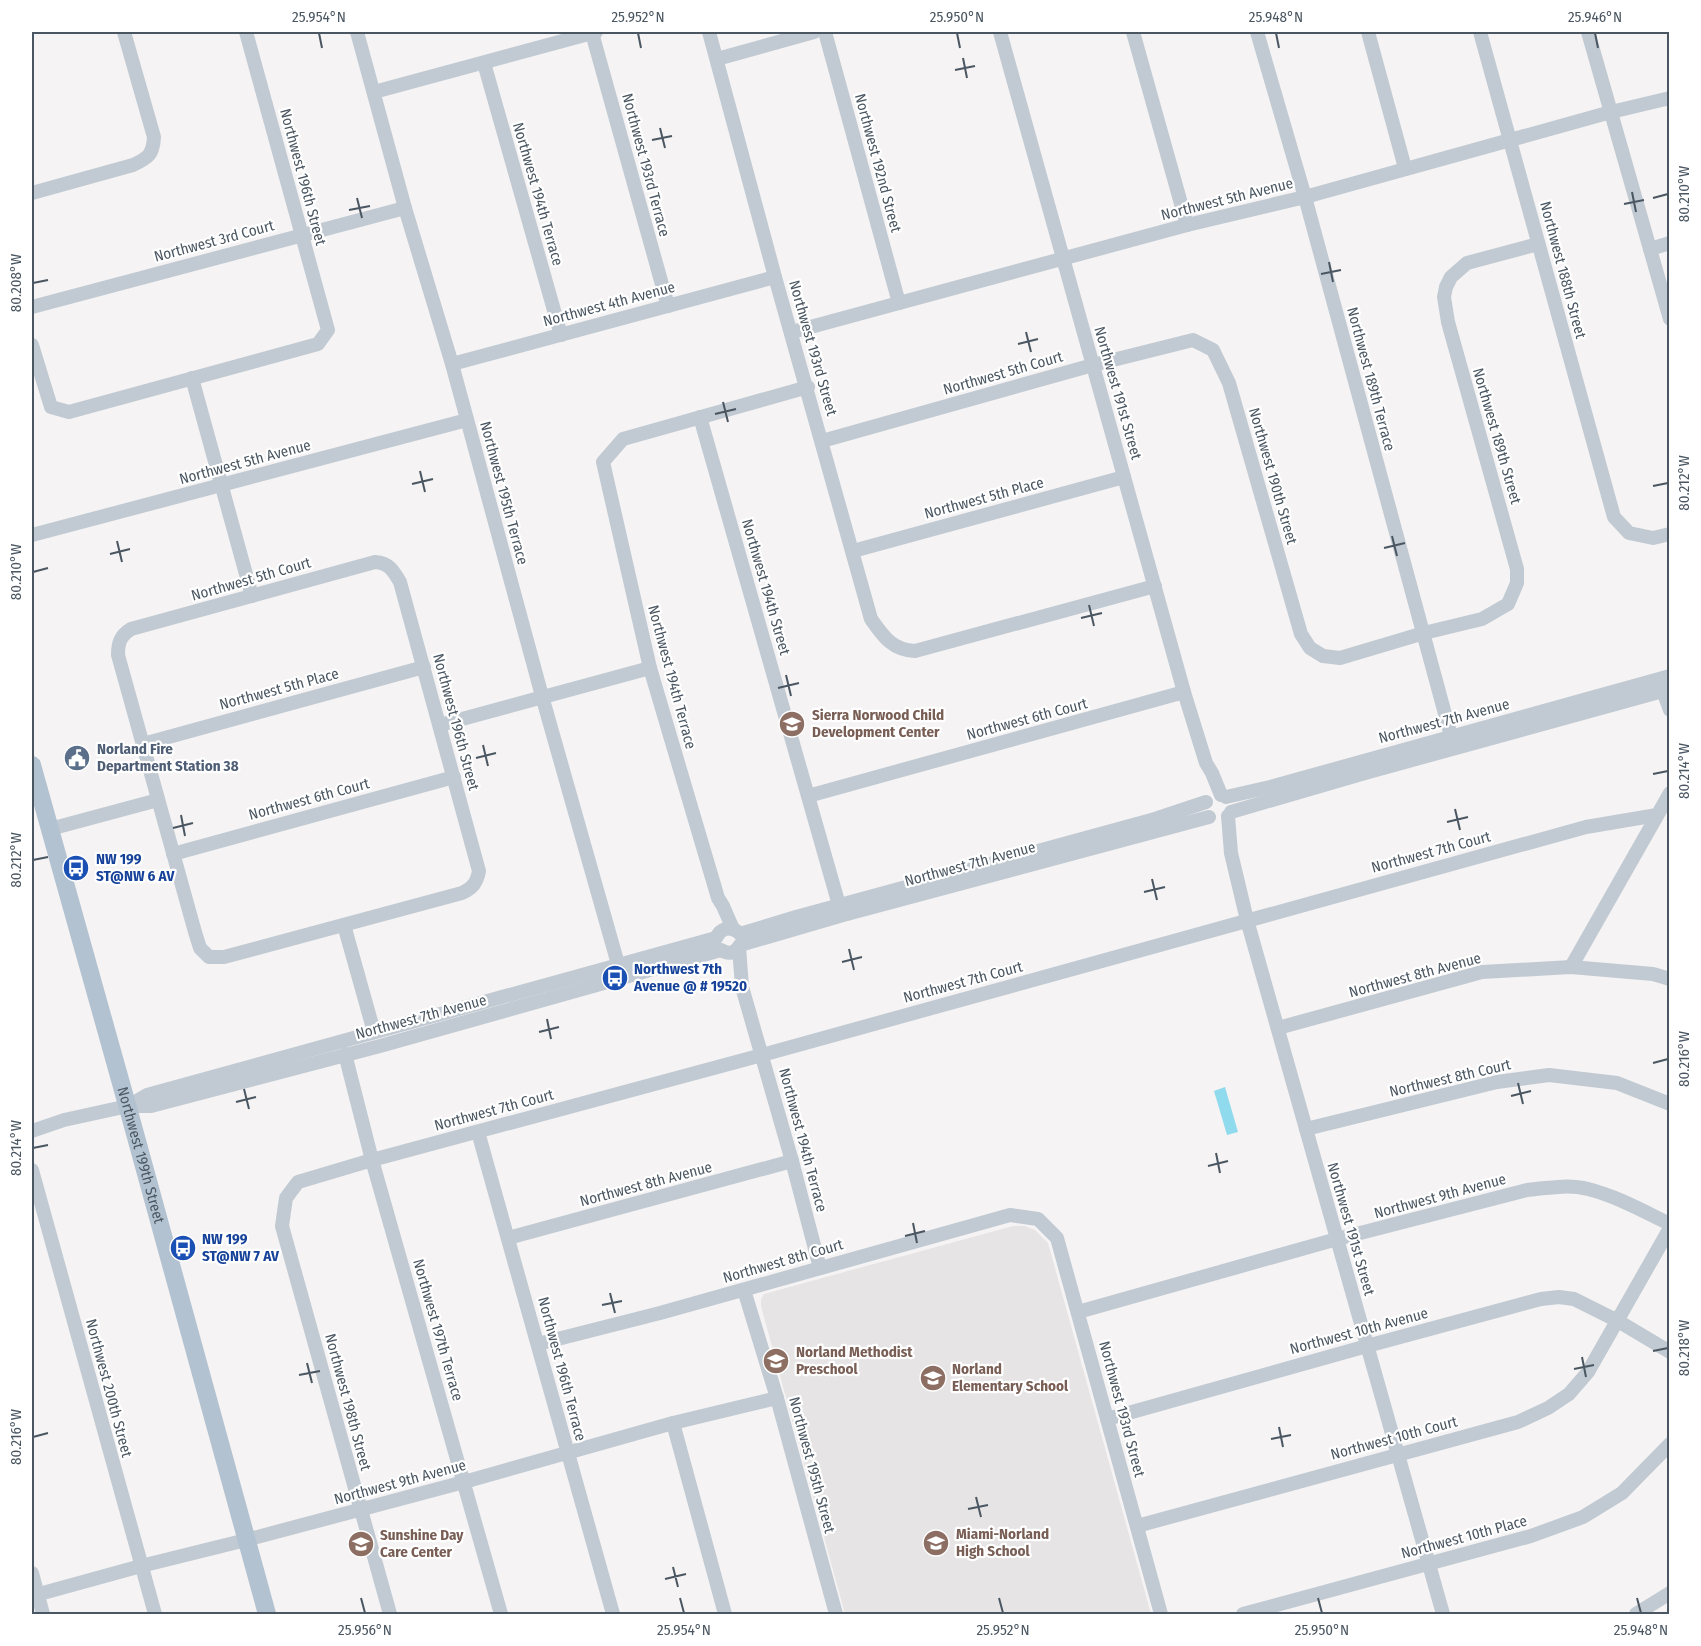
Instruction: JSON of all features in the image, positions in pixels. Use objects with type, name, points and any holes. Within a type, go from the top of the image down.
[{"type":"main road","name":"Northwest 199th Street","points":[[32,765],[267,1614]]},
{"type":"street","points":[[32,193],[133,165],[146,159],[153,149],[154,137],[124,32]]},
{"type":"street","name":"Northwest 196th Street","points":[[192,378],[318,344],[328,330],[246,32]]},
{"type":"street","name":"Northwest 195th Terrace","points":[[357,32],[405,208],[452,364],[618,964]]},
{"type":"street","points":[[374,92],[594,32]]},
{"type":"street","name":"Northwest 193rd Terrace","points":[[594,32],[668,306]]},
{"type":"street","name":"Northwest 193rd Street","points":[[709,32],[871,619],[885,639],[904,650],[915,651],[1155,586]]},
{"type":"street","points":[[717,59],[814,32]]},
{"type":"street","name":"Northwest 192nd Street","points":[[825,32],[899,303]]},
{"type":"street","name":"Northwest 191st Street","points":[[1000,32],[1184,692],[1216,798]]},
{"type":"street","points":[[1133,32],[1187,225]]},
{"type":"street","name":"Northwest 189th Terrace","points":[[1257,32],[1305,197],[1451,736]]},
{"type":"street","points":[[1368,32],[1405,168]]},
{"type":"street","name":"Northwest 188th Street","points":[[1480,32],[1614,517],[1629,533],[1653,538],[1670,534]]},
{"type":"street","points":[[1588,32],[1670,318]]},
{"type":"street","name":"Northwest 194th Terrace","points":[[484,63],[561,334]]},
{"type":"street","name":"Northwest 5th Avenue","points":[[792,332],[1670,98]]},
{"type":"street","name":"Northwest 3rd Court","points":[[32,307],[405,208]]},
{"type":"street","points":[[1650,249],[1670,243]]},
{"type":"street","name":"Northwest 189th Street","points":[[1424,633],[1482,619],[1508,604],[1517,583],[1517,569],[1448,322],[1444,297],[1446,287],[1451,277],[1467,263],[1538,244]]},
{"type":"street","name":"Northwest 4th Avenue","points":[[452,364],[775,277]]},
{"type":"street","name":"Northwest 190th Street","points":[[1193,340],[1213,350],[1229,383],[1301,634],[1310,648],[1323,656],[1340,658],[1424,633]]},
{"type":"street","name":"Northwest 5th Court","points":[[822,441],[1093,365],[1193,340]]},
{"type":"street","points":[[32,345],[51,406],[69,412],[192,378],[252,596]]},
{"type":"street","points":[[700,417],[807,387]]},
{"type":"street","name":"Northwest 194th Terrace","points":[[700,417],[623,439],[603,462],[650,668],[821,1267]]},
{"type":"street","name":"Northwest 194th Street","points":[[700,417],[838,905]]},
{"type":"street","name":"Northwest 5th Avenue","points":[[32,536],[467,420]]},
{"type":"street","name":"Northwest 5th Place","points":[[853,551],[1124,477]]},
{"type":"street","name":"Northwest 5th Court","points":[[143,744],[118,655],[120,638],[131,630],[375,562],[392,568]]},
{"type":"street","name":"Northwest 196th Street","points":[[344,925],[462,893],[473,886],[478,879],[479,871],[424,667],[400,582],[392,568]]},
{"type":"street","name":"Northwest 5th Place","points":[[143,744],[424,667]]},
{"type":"street","points":[[440,725],[650,668]]},
{"type":"street","name":"Northwest 7th Avenue","points":[[32,1131],[64,1120],[128,1106],[151,1106],[345,1054],[729,941],[838,905],[1155,819],[1216,798],[1270,787],[1670,676]]},
{"type":"street","points":[[1666,690],[1670,710]]},
{"type":"street","name":"Northwest 7th Avenue","points":[[128,1106],[147,1095],[618,964],[843,915],[1221,816],[1354,776],[1666,690]]},
{"type":"street","name":"Northwest 6th Court","points":[[808,796],[1184,692]]},
{"type":"street","points":[[143,744],[200,948],[209,957],[224,957],[344,925],[374,1032]]},
{"type":"street","name":"Northwest 6th Court","points":[[173,854],[454,777]]},
{"type":"street","points":[[1572,967],[1670,793]]},
{"type":"street","points":[[1216,798],[1231,804],[1221,816],[1205,808],[1216,798]]},
{"type":"street","points":[[50,828],[158,800]]},
{"type":"street","name":"Northwest 7th Court","points":[[286,1198],[298,1182],[372,1160],[1586,827],[1657,815]]},
{"type":"street","name":"Northwest 191st Street","points":[[1221,816],[1224,841],[1231,853],[1306,1129],[1443,1614]]},
{"type":"street","name":"Northwest 8th Avenue","points":[[1278,1028],[1482,972],[1572,967],[1653,974],[1670,979]]},
{"type":"street","name":"Northwest 197th Terrace","points":[[345,1054],[372,1160],[501,1614]]},
{"type":"street","name":"Northwest 8th Court","points":[[1306,1129],[1497,1082],[1549,1075],[1617,1083],[1670,1104]]},
{"type":"street","name":"Northwest 196th Terrace","points":[[478,1132],[613,1614]]},
{"type":"street","name":"Northwest 8th Avenue","points":[[508,1238],[792,1161]]},
{"type":"street","name":"Northwest 200th Street","points":[[32,1170],[155,1614]]},
{"type":"street","name":"Northwest 9th Avenue","points":[[1078,1312],[1337,1239],[1527,1190],[1557,1186],[1587,1189],[1633,1206],[1670,1226]]},
{"type":"street","name":"Northwest 198th Street","points":[[286,1198],[282,1226],[390,1614]]},
{"type":"street","name":"Northwest 8th Court","points":[[538,1344],[646,1317],[1010,1215],[1038,1219]]},
{"type":"street","name":"Northwest 193rd Street","points":[[1038,1219],[1057,1238],[1161,1614]]},
{"type":"street","name":"Northwest 10th Court","points":[[1137,1526],[1518,1422],[1548,1408],[1569,1394],[1588,1372],[1670,1226]]},
{"type":"street","name":"Northwest 195th Street","points":[[744,1290],[777,1398],[836,1614]]},
{"type":"street","name":"Northwest 10th Avenue","points":[[1107,1419],[1541,1299],[1559,1297],[1574,1299],[1618,1321],[1670,1352]]},
{"type":"street","name":"Northwest 9th Avenue","points":[[34,1595],[360,1510],[674,1423],[777,1398]]},
{"type":"street","points":[[674,1423],[725,1614]]},
{"type":"street","name":"Northwest 10th Place","points":[[1243,1614],[1531,1536],[1583,1517],[1622,1493],[1670,1444]]},
{"type":"street","points":[[32,1573],[34,1595],[43,1614]]},
{"type":"street","points":[[1636,1614],[1670,1593]]},
{"type":"shaded area","name":"Norland Elementary School","points":[[1013,1226],[1025,1226],[1035,1230],[1048,1243],[1151,1614],[845,1614],[761,1306],[761,1299],[764,1294]]},
{"type":"water","points":[[1225,1087],[1238,1132],[1227,1135],[1214,1091]]},
{"type":"place","name":"Sierra Norwood Child Development Center","points":[[792,724]]},
{"type":"place","name":"Norland Fire Department Station 38","points":[[77,758]]},
{"type":"place","name":"NW 199 ST@NW 6 AV","points":[[76,868]]},
{"type":"place","name":"Northwest 7th Avenue @ # 19520","points":[[615,978]]},
{"type":"place","name":"NW 199 ST@NW 7 AV","points":[[183,1248]]},
{"type":"place","name":"Norland Methodist Preschool","points":[[776,1361]]},
{"type":"place","name":"Norland Elementary School","points":[[933,1378]]},
{"type":"place","name":"Miami-Norland High School","points":[[936,1543]]},
{"type":"place","name":"Sunshine Day Care Center","points":[[361,1544]]}]
